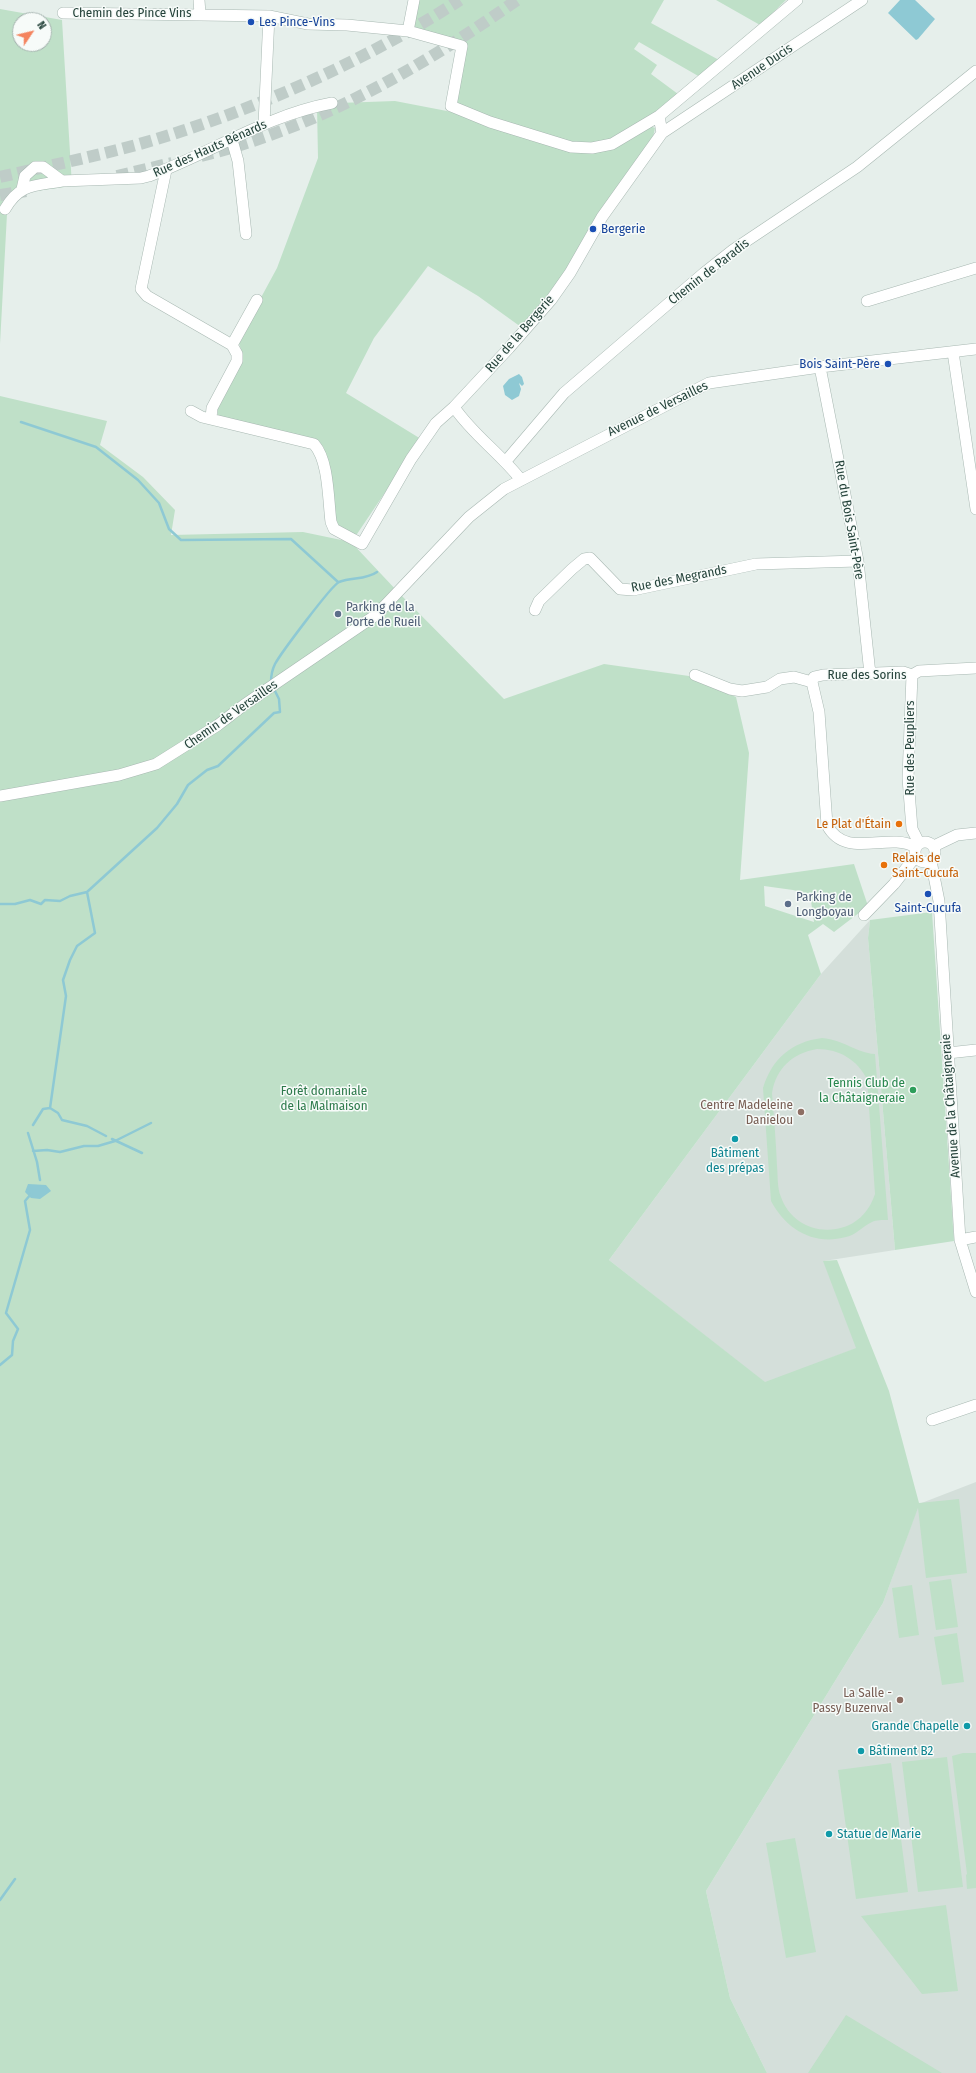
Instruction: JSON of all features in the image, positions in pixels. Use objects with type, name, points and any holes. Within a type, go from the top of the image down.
[{"type":"street","points":[[199,0],[200,14]]},
{"type":"street","points":[[408,31],[414,0]]},
{"type":"street","points":[[662,133],[659,116],[797,0]]},
{"type":"street","name":"Avenue Ducis","points":[[662,133],[862,0]]},
{"type":"street","name":"Chemin des Pince Vins","points":[[63,13],[269,16],[308,24],[347,25],[408,31],[462,46],[451,106],[490,122],[563,145],[592,148],[612,144],[659,116]]},
{"type":"street","points":[[264,124],[269,16]]},
{"type":"street","name":"Chemin de Paradis","points":[[506,461],[564,393],[704,273],[733,250],[857,167],[976,71]]},
{"type":"street","name":"Rue des Hauts Bénards","points":[[22,189],[62,181],[141,178],[166,170],[264,124],[307,108],[332,103]]},
{"type":"street","name":"Rue de la Bergerie","points":[[212,418],[314,444],[319,449],[324,461],[331,522],[334,529],[362,544],[411,459],[436,423],[454,407],[551,300],[570,273],[602,217],[662,133]]},
{"type":"street","points":[[232,140],[239,168],[246,234]]},
{"type":"street","points":[[5,209],[11,199],[22,189],[25,176],[35,167],[43,167],[62,181]]},
{"type":"street","points":[[166,170],[141,289],[147,296],[232,345],[237,354],[237,361],[212,408],[212,418],[202,417],[190,411]]},
{"type":"street","points":[[867,301],[976,268]]},
{"type":"street","points":[[232,345],[257,300]]},
{"type":"street","name":"Avenue de Versailles","points":[[428,562],[469,517],[504,489],[709,383],[820,367],[976,349]]},
{"type":"street","points":[[953,352],[976,508]]},
{"type":"street","name":"Rue du Bois Saint-Père","points":[[820,367],[858,561],[870,674]]},
{"type":"street","points":[[454,407],[460,416],[506,461],[521,480]]},
{"type":"street","name":"Rue des Megrands","points":[[535,610],[538,601],[584,559],[590,558],[620,589],[633,590],[756,564],[858,561]]},
{"type":"street","name":"Chemin de Versailles","points":[[0,796],[119,775],[156,764],[218,726],[244,705],[376,615],[428,562]]},
{"type":"street","name":"Rue des Sorins","points":[[694,675],[730,690],[742,691],[767,687],[780,680],[794,677],[812,682],[814,677],[823,674],[903,672],[912,675],[919,671],[976,668]]},
{"type":"street","name":"Rue des Peupliers","points":[[912,675],[908,778],[912,829],[921,854]]},
{"type":"street","points":[[812,682],[819,712],[827,825],[830,832],[841,841],[855,844],[907,842],[921,854]]},
{"type":"street","points":[[864,915],[921,854],[924,842],[934,846],[958,835],[976,833]]},
{"type":"street","name":"Avenue de la Châtaigneraie","points":[[921,854],[939,901],[960,1240],[976,1292]]},
{"type":"street","points":[[948,1052],[976,1050]]},
{"type":"street","points":[[960,1240],[976,1237]]},
{"type":"street","points":[[932,1420],[976,1405]]},
{"type":"shaded area","name":"Centre Madeleine Danielou","points":[[870,920],[868,938],[895,1250],[824,1261],[857,1348],[765,1383],[609,1260],[821,974]]},
{"type":"shaded area","name":"La Salle - Passy Buzenval","points":[[976,1482],[976,2073],[767,2073],[730,1998],[706,1891],[883,1603],[919,1504]]},
{"type":"green space","points":[[418,0],[664,0],[651,23],[719,60],[700,77],[639,42],[634,49],[657,65],[651,74],[678,94],[650,126],[655,128],[652,142],[555,288],[521,327],[478,296],[428,266],[374,338],[346,393],[421,439],[357,534],[345,534],[334,530],[324,448],[319,441],[218,417],[217,404],[243,356],[238,340],[277,268],[318,158],[317,107],[339,103],[395,101],[452,112],[467,43],[412,28]]},
{"type":"green space","points":[[716,0],[786,0],[760,25]]},
{"type":"green space","points":[[0,9],[17,12],[12,12],[12,52],[52,52],[52,18],[62,20],[72,186],[21,193],[7,214],[0,344]]},
{"type":"green space","name":"Forêt domaniale de la Malmaison","points":[[0,396],[107,421],[100,445],[143,477],[175,510],[171,535],[303,532],[351,542],[398,592],[504,699],[604,664],[689,676],[736,697],[749,753],[740,880],[854,864],[868,906],[834,932],[823,924],[808,935],[821,974],[609,1260],[765,1382],[856,1348],[823,1261],[837,1260],[889,1391],[919,1503],[959,1499],[967,1573],[926,1578],[918,1508],[883,1603],[706,1891],[730,1998],[767,2073],[0,2073]],"holes":[[[764,886],[810,894],[814,922],[765,906]]]},
{"type":"green space","name":"Tennis Club de la Châtaigneraie","points":[[932,912],[954,1241],[895,1250],[868,938],[870,920]]},
{"type":"green space","points":[[822,1038],[830,1039],[868,1053],[875,1054],[888,1220],[874,1221],[850,1236],[834,1239],[822,1239],[802,1233],[784,1220],[771,1201],[763,1088],[777,1060],[792,1048],[811,1040]],"holes":[[[817,1049],[840,1053],[853,1061],[867,1079],[875,1194],[869,1207],[856,1221],[850,1225],[827,1230],[810,1227],[802,1223],[790,1212],[781,1197],[778,1182],[772,1093],[777,1076],[793,1058],[808,1051]]]},
{"type":"green space","points":[[951,1579],[958,1627],[936,1630],[929,1582]]},
{"type":"green space","points":[[912,1585],[919,1635],[899,1638],[892,1588]]},
{"type":"green space","points":[[957,1633],[964,1682],[942,1685],[934,1637]]},
{"type":"green space","points":[[963,1753],[976,1753],[976,1888],[967,1889],[967,1874],[952,1756]]},
{"type":"green space","points":[[947,1757],[963,1887],[918,1892],[902,1762]]},
{"type":"green space","points":[[891,1763],[908,1892],[856,1899],[838,1770]]},
{"type":"green space","points":[[795,1838],[816,1952],[786,1958],[766,1843]]},
{"type":"green space","points":[[946,1905],[958,1991],[922,1994],[861,1916]]},
{"type":"green space","points":[[846,2015],[942,2073],[808,2073]]},
{"type":"water","points":[[900,0],[915,0],[935,19],[916,40],[888,13]]},
{"type":"water","points":[[519,374],[522,377],[524,384],[522,386],[519,383],[521,389],[519,396],[512,400],[505,395],[503,386],[509,379]]},
{"type":"water","points":[[28,1184],[46,1185],[51,1191],[40,1199],[31,1198],[25,1192]]},
{"type":"waterway","points":[[21,422],[96,447],[138,480],[159,503],[169,529],[181,540],[291,539],[338,582]]},
{"type":"waterway","points":[[271,682],[273,668],[279,657],[306,620],[334,586],[339,582],[373,575],[377,572]]},
{"type":"waterway","points":[[0,904],[15,904],[30,900],[41,904],[45,900],[60,901],[70,896],[87,892],[157,828],[177,804],[188,785],[207,770],[218,766],[274,713],[280,712],[279,699],[275,691]]},
{"type":"waterway","points":[[33,1125],[43,1109],[50,1108],[66,996],[63,980],[77,946],[95,933],[87,892]]},
{"type":"waterway","points":[[50,1108],[58,1113],[62,1120],[87,1126],[106,1136]]},
{"type":"waterway","points":[[33,1151],[47,1150],[60,1152],[84,1146],[98,1146],[115,1141],[151,1123]]},
{"type":"waterway","points":[[28,1133],[37,1162],[40,1180]]},
{"type":"waterway","points":[[112,1139],[142,1153]]},
{"type":"waterway","points":[[0,1365],[12,1355],[13,1341],[18,1329],[6,1313],[30,1230],[25,1201],[31,1194]]},
{"type":"waterway","points":[[0,1900],[15,1879]]},
{"type":"tunnel","points":[[0,177],[137,145],[255,105],[326,74],[360,57],[460,0]]},
{"type":"tunnel","points":[[201,156],[244,144],[286,129],[327,112],[366,93],[443,49],[517,0]]},
{"type":"tunnel","points":[[117,176],[172,163]]},
{"type":"tunnel","points":[[0,195],[26,191]]},
{"type":"place","name":"Les Pince-Vins","points":[[251,22]]},
{"type":"place","name":"Bergerie","points":[[593,229]]},
{"type":"place","name":"Bois Saint-Père","points":[[888,364]]},
{"type":"place","name":"Parking de la Porte de Rueil","points":[[338,614]]},
{"type":"place","name":"Le Plat d'Étain","points":[[899,824]]},
{"type":"place","name":"Relais de Saint-Cucufa","points":[[884,865]]},
{"type":"place","name":"Saint-Cucufa","points":[[928,894]]},
{"type":"place","name":"Parking de Longboyau","points":[[788,904]]},
{"type":"place","name":"Tennis Club de la Châtaigneraie","points":[[913,1090]]},
{"type":"place","name":"Centre Madeleine Danielou","points":[[801,1112]]},
{"type":"place","name":"Bâtiment des prépas","points":[[735,1139]]},
{"type":"place","name":"La Salle - Passy Buzenval","points":[[900,1700]]},
{"type":"place","name":"Grande Chapelle","points":[[967,1726]]},
{"type":"place","name":"Bâtiment B2","points":[[861,1751]]},
{"type":"place","name":"Statue de Marie","points":[[829,1834]]}]
